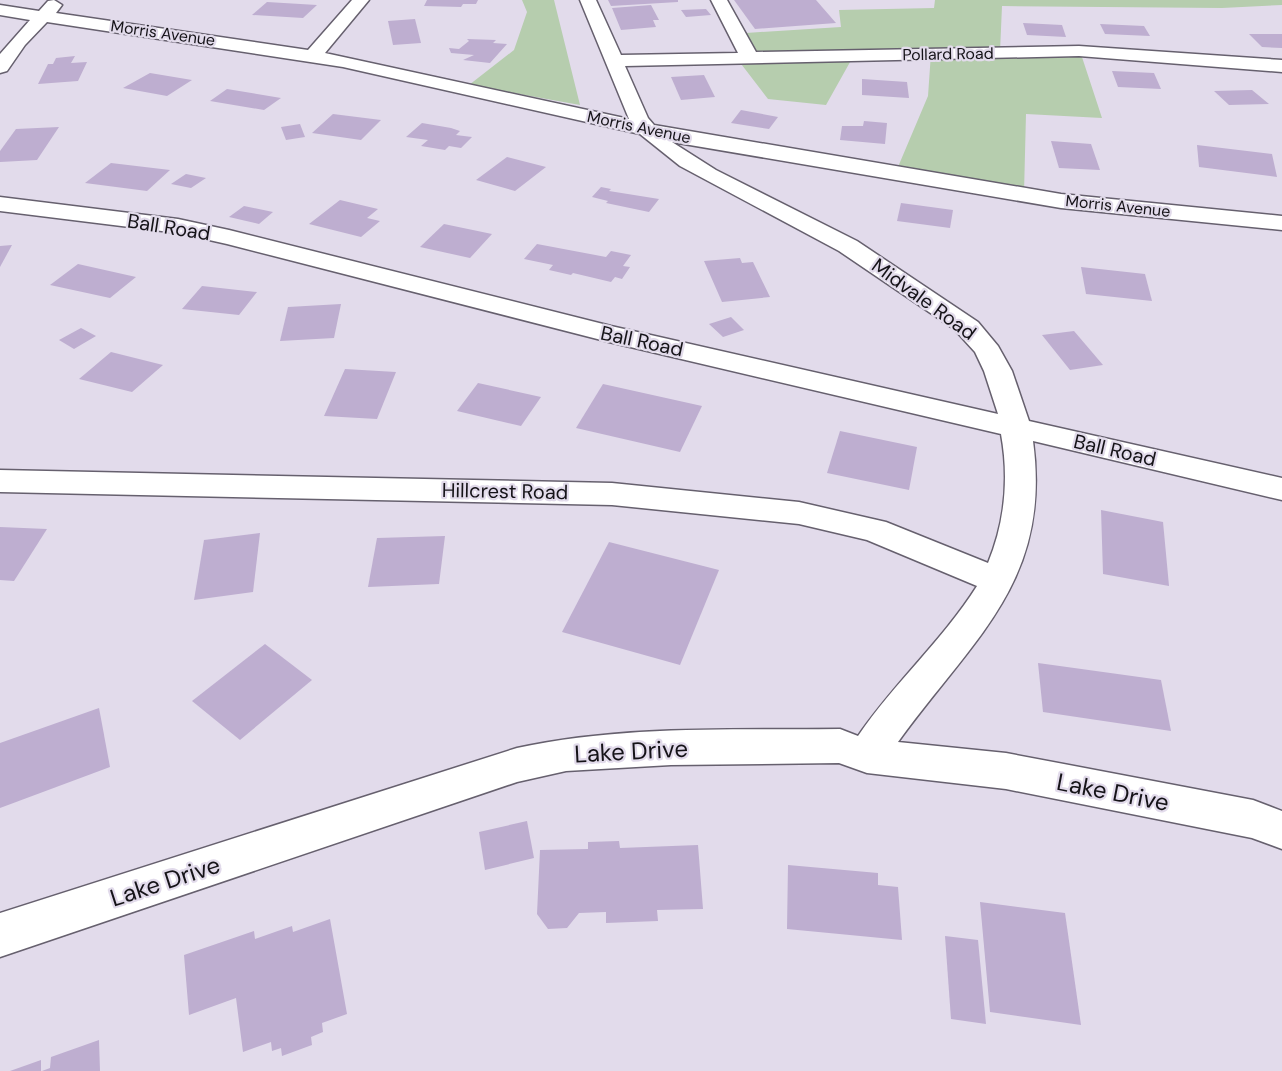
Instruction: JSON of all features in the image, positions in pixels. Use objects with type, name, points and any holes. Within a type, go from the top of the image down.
[{"type":"street","points":[[0,67],[19,41],[60,0]]},
{"type":"street","points":[[313,56],[361,0]]},
{"type":"street","name":"Midvale Road","points":[[588,0],[644,129],[670,151],[811,225],[888,270],[976,334],[992,355],[1003,380],[1019,452],[1020,504],[1011,546],[998,580],[982,607],[885,725],[867,756]]},
{"type":"street","points":[[719,0],[750,58]]},
{"type":"street","name":"Morris Avenue","points":[[0,10],[313,56],[425,78],[644,129],[1061,201],[1282,223]]},
{"type":"street","points":[[0,43],[19,41]]},
{"type":"street","name":"Pollard Road","points":[[613,61],[1079,51],[1282,66]]},
{"type":"street","name":"Ball Road","points":[[0,204],[178,226],[229,237],[598,332],[1282,489]]},
{"type":"street","name":"Hillcrest Road","points":[[0,481],[612,494],[799,513],[863,527],[998,580]]},
{"type":"street","name":"Lake Drive","points":[[0,935],[517,765],[566,754],[671,748],[840,746],[867,756],[1006,771],[1253,819],[1282,830]]},
{"type":"green space","points":[[522,0],[554,0],[580,105],[469,85],[514,50],[527,12]]},
{"type":"green space","points":[[935,0],[1282,0],[1282,5],[1222,8],[1002,6],[1000,52],[1080,51],[1102,118],[1026,114],[1024,193],[895,174],[928,96],[931,53],[854,55],[826,105],[768,99],[735,56],[757,56],[746,33],[841,27],[839,10],[934,8]]},
{"type":"building","points":[[427,0],[478,0],[476,4],[463,4],[461,7],[424,6]]},
{"type":"building","points":[[608,0],[678,0],[678,2],[611,6]]},
{"type":"building","points":[[734,0],[816,0],[836,23],[755,29]]},
{"type":"building","points":[[267,2],[317,5],[303,18],[252,15]]},
{"type":"building","points":[[651,5],[659,20],[653,20],[656,27],[621,30],[612,8]]},
{"type":"building","points":[[706,9],[711,15],[686,17],[681,10]]},
{"type":"building","points":[[415,19],[421,43],[393,45],[388,21]]},
{"type":"building","points":[[1023,23],[1062,25],[1066,37],[1027,35]]},
{"type":"building","points":[[1100,24],[1144,26],[1150,36],[1105,34]]},
{"type":"building","points":[[1249,34],[1282,34],[1282,48],[1262,47]]},
{"type":"building","points":[[467,39],[496,40],[493,43],[507,44],[490,63],[463,60],[474,55],[451,53],[449,48],[459,49],[469,41]]},
{"type":"building","points":[[75,56],[71,63],[87,62],[78,81],[38,84],[48,64],[53,64],[56,58]]},
{"type":"building","points":[[1112,71],[1154,73],[1161,89],[1118,87]]},
{"type":"building","points":[[150,73],[192,80],[167,96],[123,88]]},
{"type":"building","points":[[704,75],[715,97],[681,100],[671,77]]},
{"type":"building","points":[[862,79],[907,82],[909,98],[862,95]]},
{"type":"building","points":[[227,89],[281,98],[264,110],[210,101]]},
{"type":"building","points":[[1252,90],[1269,104],[1229,105],[1214,91]]},
{"type":"building","points":[[741,110],[778,117],[769,129],[731,123]]},
{"type":"building","points":[[333,114],[381,120],[361,140],[312,133]]},
{"type":"building","points":[[864,121],[887,123],[885,144],[840,140],[842,126],[863,126]]},
{"type":"building","points":[[422,123],[451,128],[460,131],[456,135],[472,137],[461,148],[449,146],[445,150],[421,146],[428,140],[406,137]]},
{"type":"building","points":[[300,124],[305,137],[286,140],[281,127]]},
{"type":"building","points":[[59,127],[37,160],[0,162],[0,151],[16,129]]},
{"type":"building","points":[[1051,141],[1091,144],[1100,170],[1059,168]]},
{"type":"building","points":[[1197,145],[1272,154],[1277,177],[1199,167]]},
{"type":"building","points":[[507,157],[546,167],[515,191],[476,180]]},
{"type":"building","points":[[111,163],[170,170],[147,191],[85,183]]},
{"type":"building","points":[[186,174],[206,178],[191,188],[171,184]]},
{"type":"building","points":[[601,187],[611,189],[609,191],[659,199],[649,212],[606,203],[608,201],[592,197]]},
{"type":"building","points":[[340,200],[378,209],[367,218],[380,221],[361,237],[309,224]]},
{"type":"building","points":[[901,203],[953,210],[950,228],[897,221]]},
{"type":"building","points":[[244,206],[273,212],[259,224],[229,217]]},
{"type":"building","points":[[444,224],[492,234],[470,258],[420,247]]},
{"type":"building","points":[[537,244],[606,257],[611,251],[631,255],[623,266],[630,267],[622,279],[615,277],[611,282],[549,270],[553,265],[524,259]]},
{"type":"building","points":[[12,245],[0,267],[0,246]]},
{"type":"building","points":[[740,258],[742,263],[753,262],[770,297],[722,302],[704,261]]},
{"type":"building","points":[[78,264],[136,277],[110,298],[50,285]]},
{"type":"building","points":[[1081,267],[1145,274],[1152,301],[1086,294]]},
{"type":"building","points":[[202,286],[257,292],[239,315],[182,309]]},
{"type":"building","points":[[341,304],[334,338],[280,341],[288,307]]},
{"type":"building","points":[[731,317],[744,330],[723,337],[709,324]]},
{"type":"building","points":[[81,328],[96,336],[74,349],[59,340]]},
{"type":"building","points":[[1074,331],[1103,365],[1070,370],[1042,335]]},
{"type":"building","points":[[111,352],[163,365],[132,392],[79,379]]},
{"type":"building","points":[[345,369],[396,372],[377,419],[324,416]]},
{"type":"building","points":[[478,383],[541,397],[521,426],[457,411]]},
{"type":"building","points":[[603,384],[702,406],[680,452],[576,428]]},
{"type":"building","points":[[840,431],[917,447],[909,490],[827,473]]},
{"type":"building","points":[[1101,510],[1163,522],[1169,586],[1103,574]]},
{"type":"building","points":[[0,527],[47,529],[14,581],[0,580]]},
{"type":"building","points":[[260,533],[253,592],[194,600],[204,540]]},
{"type":"building","points":[[445,536],[439,584],[368,587],[377,538]]},
{"type":"building","points":[[609,542],[719,570],[680,665],[562,632]]},
{"type":"building","points":[[265,644],[312,680],[240,740],[192,701]]},
{"type":"building","points":[[1038,663],[1161,680],[1171,731],[1043,712]]},
{"type":"building","points":[[99,708],[110,767],[0,808],[0,743]]},
{"type":"building","points":[[527,821],[534,858],[485,870],[479,832]]},
{"type":"building","points":[[619,841],[620,848],[698,845],[703,909],[657,910],[658,921],[606,923],[606,912],[579,913],[567,928],[548,929],[537,914],[540,850],[588,849],[588,842]]},
{"type":"building","points":[[788,865],[878,873],[878,885],[898,887],[902,940],[787,929]]},
{"type":"building","points":[[980,902],[1065,913],[1081,1025],[990,1012]]},
{"type":"building","points":[[330,919],[347,1014],[322,1023],[323,1032],[311,1037],[312,1045],[282,1056],[281,1048],[272,1051],[271,1042],[243,1052],[236,998],[189,1015],[184,955],[254,931],[255,939],[292,926],[293,932]]},
{"type":"building","points":[[945,936],[978,940],[986,1024],[951,1019]]},
{"type":"building","points":[[99,1040],[100,1071],[42,1071],[50,1068],[51,1057]]},
{"type":"building","points":[[41,1060],[41,1071],[10,1071]]}]
